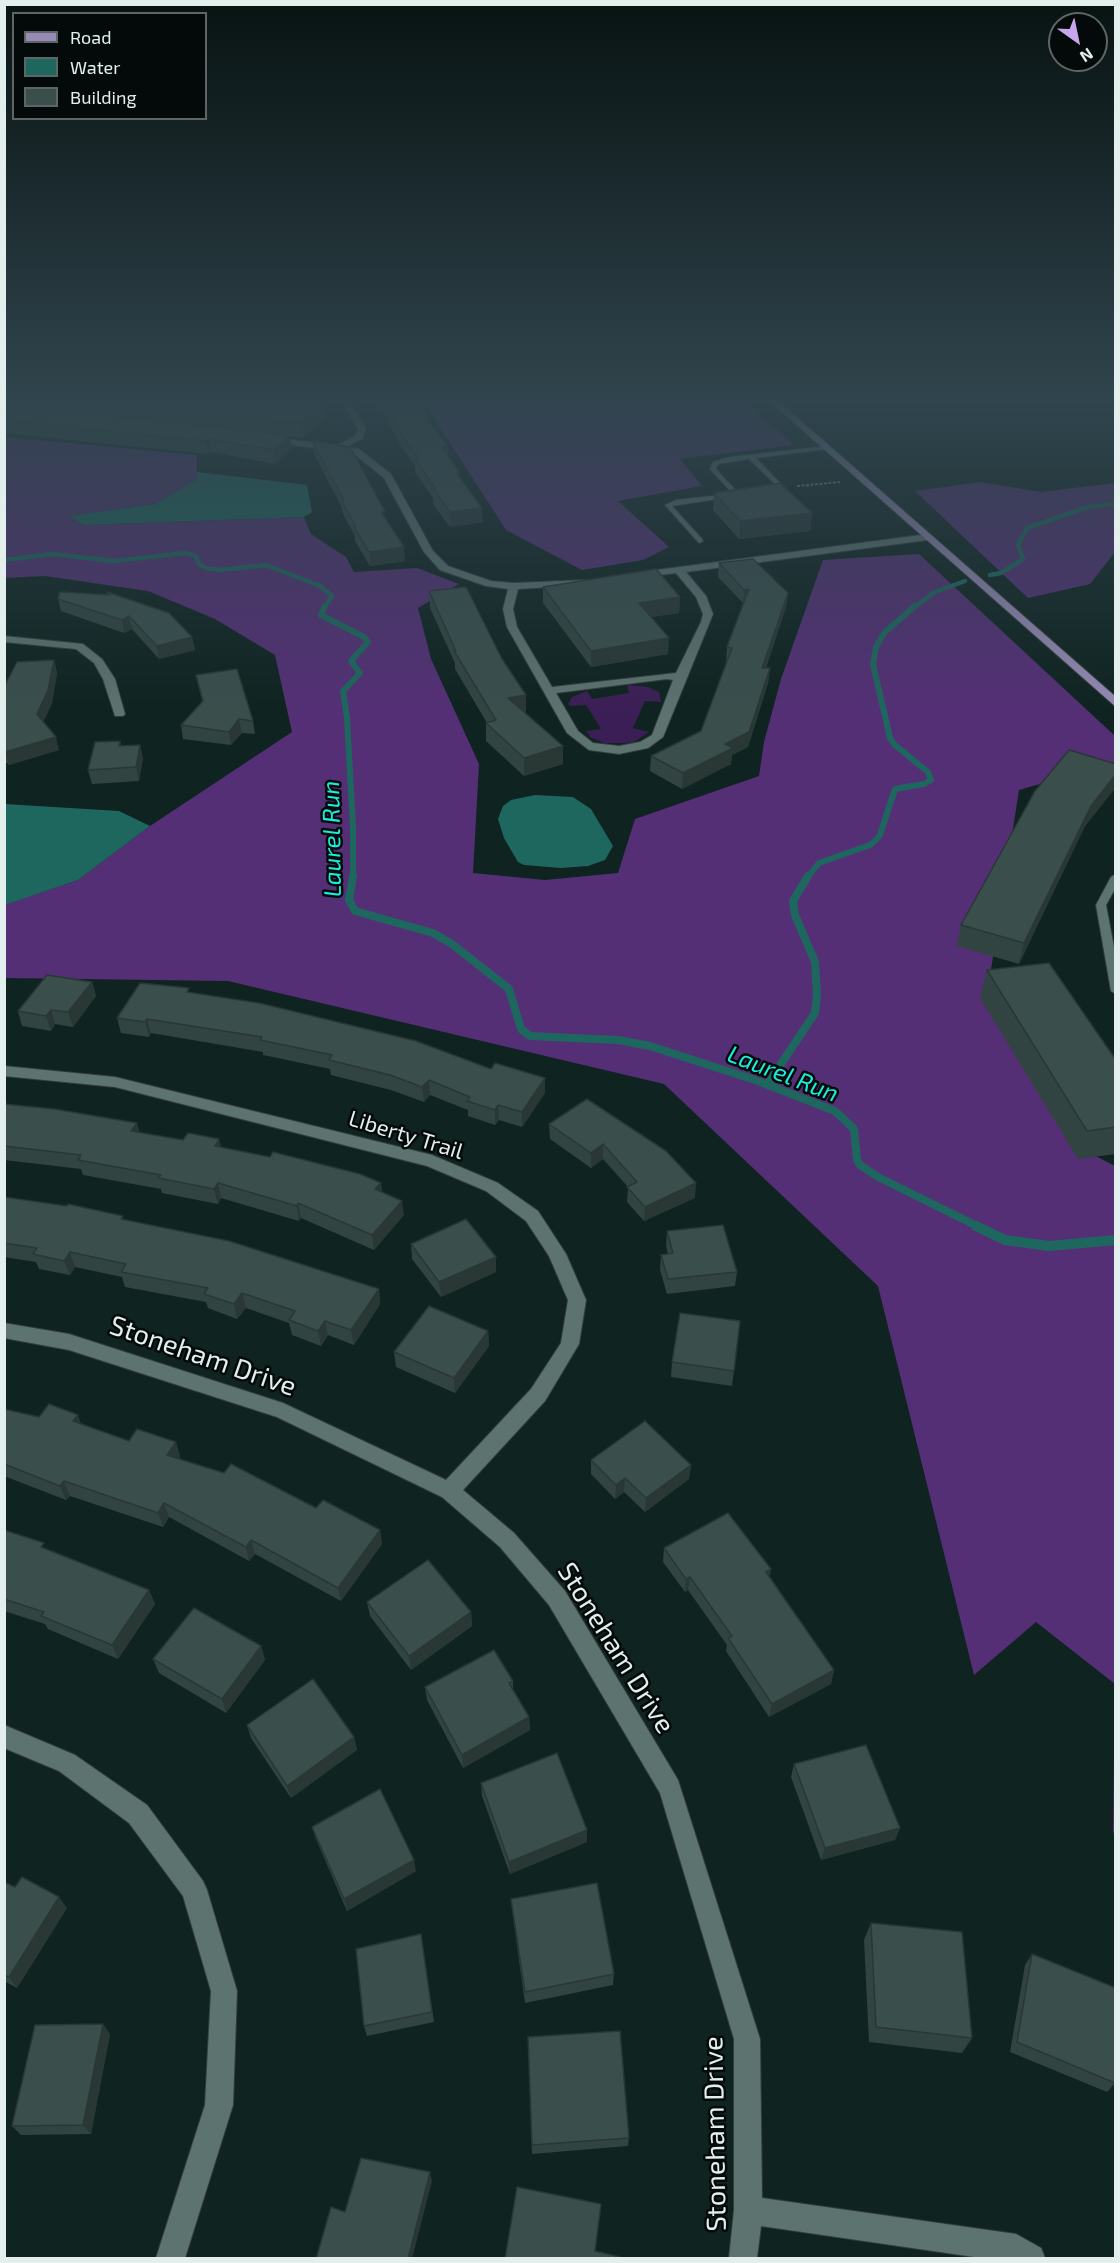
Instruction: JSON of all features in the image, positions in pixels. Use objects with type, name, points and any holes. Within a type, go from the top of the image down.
[{"type":"main road","points":[[890,504],[1116,704]]},
{"type":"street","points":[[402,504],[429,552],[444,568],[472,579],[533,587],[598,580]]},
{"type":"street","points":[[633,576],[928,537]]},
{"type":"street","points":[[514,586],[510,600],[509,619],[517,638],[573,733],[581,742],[598,748],[619,750],[644,745],[657,737],[680,677],[706,622],[708,614],[701,596],[679,570]]},
{"type":"street","points":[[4,639],[79,646],[98,661],[109,679],[119,714]]},
{"type":"street","points":[[548,691],[667,676],[680,677]]},
{"type":"street","name":"Liberty Trail","points":[[4,1071],[114,1082],[432,1161],[492,1187],[532,1216],[557,1254],[577,1300],[570,1344],[538,1395],[449,1491]]},
{"type":"street","name":"Stoneham Drive","points":[[4,1330],[69,1342],[283,1411],[449,1491],[507,1540],[557,1598],[670,1788],[747,2039],[748,2210],[743,2259]]},
{"type":"street","points":[[4,1736],[68,1763],[138,1814],[194,1890],[224,1991],[219,2105],[171,2259]]},
{"type":"street","points":[[748,2210],[1016,2249],[1031,2259]]},
{"type":"lane","points":[[672,504],[668,505],[699,541]]},
{"type":"lane","points":[[1116,877],[1101,906],[1116,992]]},
{"type":"shaded area","points":[[5,504],[156,504],[70,516],[84,525],[304,517],[311,534],[346,557],[354,572],[417,568],[459,584],[418,608],[431,659],[479,764],[473,873],[545,880],[618,873],[635,819],[759,776],[764,742],[781,679],[823,560],[919,554],[1115,736],[1115,762],[1019,790],[988,989],[1084,1150],[1115,1166],[1115,1684],[1036,1622],[974,1675],[878,1286],[664,1084],[228,981],[5,978],[4,905],[78,880],[150,826],[292,732],[275,655],[215,619],[148,591],[45,576],[5,578]]},
{"type":"shaded area","points":[[489,504],[621,504],[669,547],[643,560],[582,570],[506,530]]},
{"type":"shaded area","points":[[928,504],[1115,504],[1115,552],[1090,584],[1028,598]]},
{"type":"shaded area","points":[[627,685],[648,687],[659,692],[661,702],[645,701],[633,728],[649,732],[634,742],[626,743],[604,743],[590,737],[586,731],[601,729],[586,705],[570,706],[568,704],[572,697],[587,691],[592,699],[629,693]]},
{"type":"shaded area","points":[[1115,1684],[1115,1834],[1113,1832]]},
{"type":"water","points":[[155,504],[310,504],[312,512],[304,517],[84,525],[69,516]]},
{"type":"water","points":[[535,795],[573,797],[591,809],[613,846],[605,860],[588,866],[561,868],[524,865],[518,862],[504,838],[498,819],[503,806],[511,800]]},
{"type":"water","points":[[5,804],[119,811],[150,826],[78,880],[5,905]]},
{"type":"building","points":[[343,504],[380,504],[385,512],[381,512],[404,547],[369,552],[354,527],[356,527]]},
{"type":"building","points":[[444,504],[479,504],[482,508],[450,512]]},
{"type":"building","points":[[724,504],[802,504],[812,513],[740,521]]},
{"type":"building","points":[[753,559],[788,593],[762,668],[770,668],[749,732],[725,744],[733,748],[683,773],[651,756],[701,731],[732,648],[727,647],[749,589],[744,590],[719,563]]},
{"type":"building","points":[[656,569],[680,597],[639,603],[669,638],[591,651],[543,587]]},
{"type":"building","points":[[466,587],[502,659],[526,695],[508,698],[563,746],[524,758],[486,723],[496,720],[454,651],[456,651],[429,591]]},
{"type":"building","points":[[60,592],[110,595],[107,592],[169,613],[192,637],[157,646],[129,616],[122,620],[58,599]]},
{"type":"building","points":[[54,660],[48,690],[37,714],[56,737],[5,752],[4,687],[17,662]]},
{"type":"building","points":[[237,669],[253,721],[239,719],[229,732],[181,725],[203,701],[196,675]]},
{"type":"building","points":[[120,741],[119,746],[140,745],[136,767],[88,770],[95,742]]},
{"type":"building","points":[[1069,750],[1116,764],[1116,774],[1091,806],[1024,943],[961,925],[1035,791]]},
{"type":"building","points":[[1049,963],[1116,1060],[1116,1127],[1087,1131],[987,970]]},
{"type":"building","points":[[47,975],[92,982],[68,1012],[51,1010],[46,1016],[18,1011]]},
{"type":"building","points":[[140,983],[189,988],[187,992],[259,1003],[416,1041],[491,1069],[495,1063],[545,1078],[522,1112],[498,1105],[495,1110],[467,1101],[470,1097],[429,1080],[422,1087],[390,1075],[329,1060],[332,1055],[260,1040],[262,1037],[147,1019],[145,1022],[117,1018]]},
{"type":"building","points":[[587,1099],[666,1151],[696,1183],[645,1207],[627,1187],[637,1182],[603,1144],[591,1153],[549,1124]]},
{"type":"building","points":[[4,1104],[54,1109],[137,1123],[131,1131],[183,1140],[188,1133],[219,1139],[215,1146],[270,1157],[273,1152],[360,1174],[381,1183],[375,1189],[402,1201],[372,1235],[298,1203],[297,1206],[218,1183],[214,1189],[158,1178],[161,1175],[78,1160],[81,1155],[4,1146]]},
{"type":"building","points":[[4,1197],[67,1206],[68,1204],[123,1216],[121,1219],[229,1241],[379,1289],[351,1330],[325,1321],[318,1331],[289,1320],[295,1311],[242,1293],[234,1304],[204,1294],[208,1288],[121,1272],[126,1264],[70,1252],[64,1261],[33,1254],[37,1248],[4,1243]]},
{"type":"building","points":[[466,1219],[496,1257],[439,1282],[411,1244]]},
{"type":"building","points":[[723,1225],[737,1272],[668,1279],[661,1255],[673,1253],[667,1231]]},
{"type":"building","points":[[429,1306],[488,1331],[454,1378],[394,1352]]},
{"type":"building","points":[[680,1313],[740,1321],[734,1371],[672,1362]]},
{"type":"building","points":[[49,1404],[78,1415],[73,1421],[129,1441],[137,1429],[176,1442],[167,1455],[224,1473],[231,1464],[316,1508],[323,1500],[380,1530],[338,1588],[251,1540],[246,1547],[164,1503],[158,1513],[64,1481],[60,1486],[4,1464],[4,1409],[39,1417]]},
{"type":"building","points":[[645,1421],[691,1465],[646,1498],[625,1478],[616,1485],[591,1460]]},
{"type":"building","points":[[728,1513],[771,1569],[766,1572],[834,1670],[772,1704],[728,1638],[732,1636],[690,1577],[686,1579],[664,1548]]},
{"type":"building","points":[[4,1530],[44,1543],[41,1547],[149,1590],[112,1645],[41,1616],[44,1612],[4,1599]]},
{"type":"building","points":[[428,1560],[471,1612],[409,1656],[367,1602]]},
{"type":"building","points":[[194,1608],[261,1646],[222,1699],[153,1659]]},
{"type":"building","points":[[494,1650],[513,1681],[509,1683],[529,1717],[462,1755],[425,1687]]},
{"type":"building","points":[[313,1679],[354,1737],[287,1786],[247,1725]]},
{"type":"building","points":[[866,1745],[900,1828],[825,1848],[794,1764]]},
{"type":"building","points":[[557,1753],[587,1830],[509,1862],[481,1783]]},
{"type":"building","points":[[380,1789],[414,1860],[344,1899],[312,1827]]},
{"type":"building","points":[[22,1877],[59,1897],[9,1977],[4,1975],[4,1882],[15,1887]]},
{"type":"building","points":[[597,1883],[614,1974],[525,1992],[511,1899]]},
{"type":"building","points":[[871,1923],[962,1932],[972,2038],[876,2027]]},
{"type":"building","points":[[421,1934],[432,2012],[364,2026],[356,1949]]},
{"type":"building","points":[[1032,1954],[1116,1988],[1115,2083],[1017,2042]]},
{"type":"building","points":[[103,2024],[83,2125],[12,2126],[35,2025]]},
{"type":"building","points":[[620,2031],[629,2138],[532,2145],[528,2037]]},
{"type":"building","points":[[361,2158],[430,2172],[408,2259],[316,2259],[331,2207],[345,2212]]},
{"type":"building","points":[[517,2187],[601,2204],[595,2251],[620,2257],[620,2259],[505,2259]]},
{"type":"waterway","points":[[990,575],[1001,573],[1023,559],[1018,545],[1027,528],[1088,507],[1116,504]]},
{"type":"waterway","name":"Laurel Run","points":[[4,560],[52,554],[114,561],[185,553],[196,556],[199,564],[205,568],[220,570],[266,565],[320,586],[332,596],[324,608]]},
{"type":"waterway","points":[[913,608],[935,592],[965,581]]},
{"type":"waterway","points":[[807,878],[819,863],[870,845],[876,840],[880,835],[895,789],[924,784],[931,780],[928,772],[895,745],[890,738],[873,664],[876,647],[885,632],[915,606]]},
{"type":"waterway","name":"Laurel Run","points":[[324,608],[321,615],[364,637],[368,642],[351,661],[360,673],[343,691],[347,718],[353,827],[353,876]]},
{"type":"waterway","name":"Laurel Run","points":[[353,876],[349,900],[355,911],[433,933],[452,944],[509,989],[521,1029],[530,1036],[618,1040],[650,1046],[767,1085]]},
{"type":"waterway","points":[[767,1085],[815,1013],[817,995],[815,962],[795,915],[793,901],[808,876]]},
{"type":"waterway","name":"Laurel Run","points":[[767,1085],[835,1111],[854,1129],[857,1160],[860,1165],[878,1177],[979,1227]]},
{"type":"waterway","name":"Laurel Run","points":[[976,1226],[1005,1240],[1049,1246],[1116,1240]]}]
